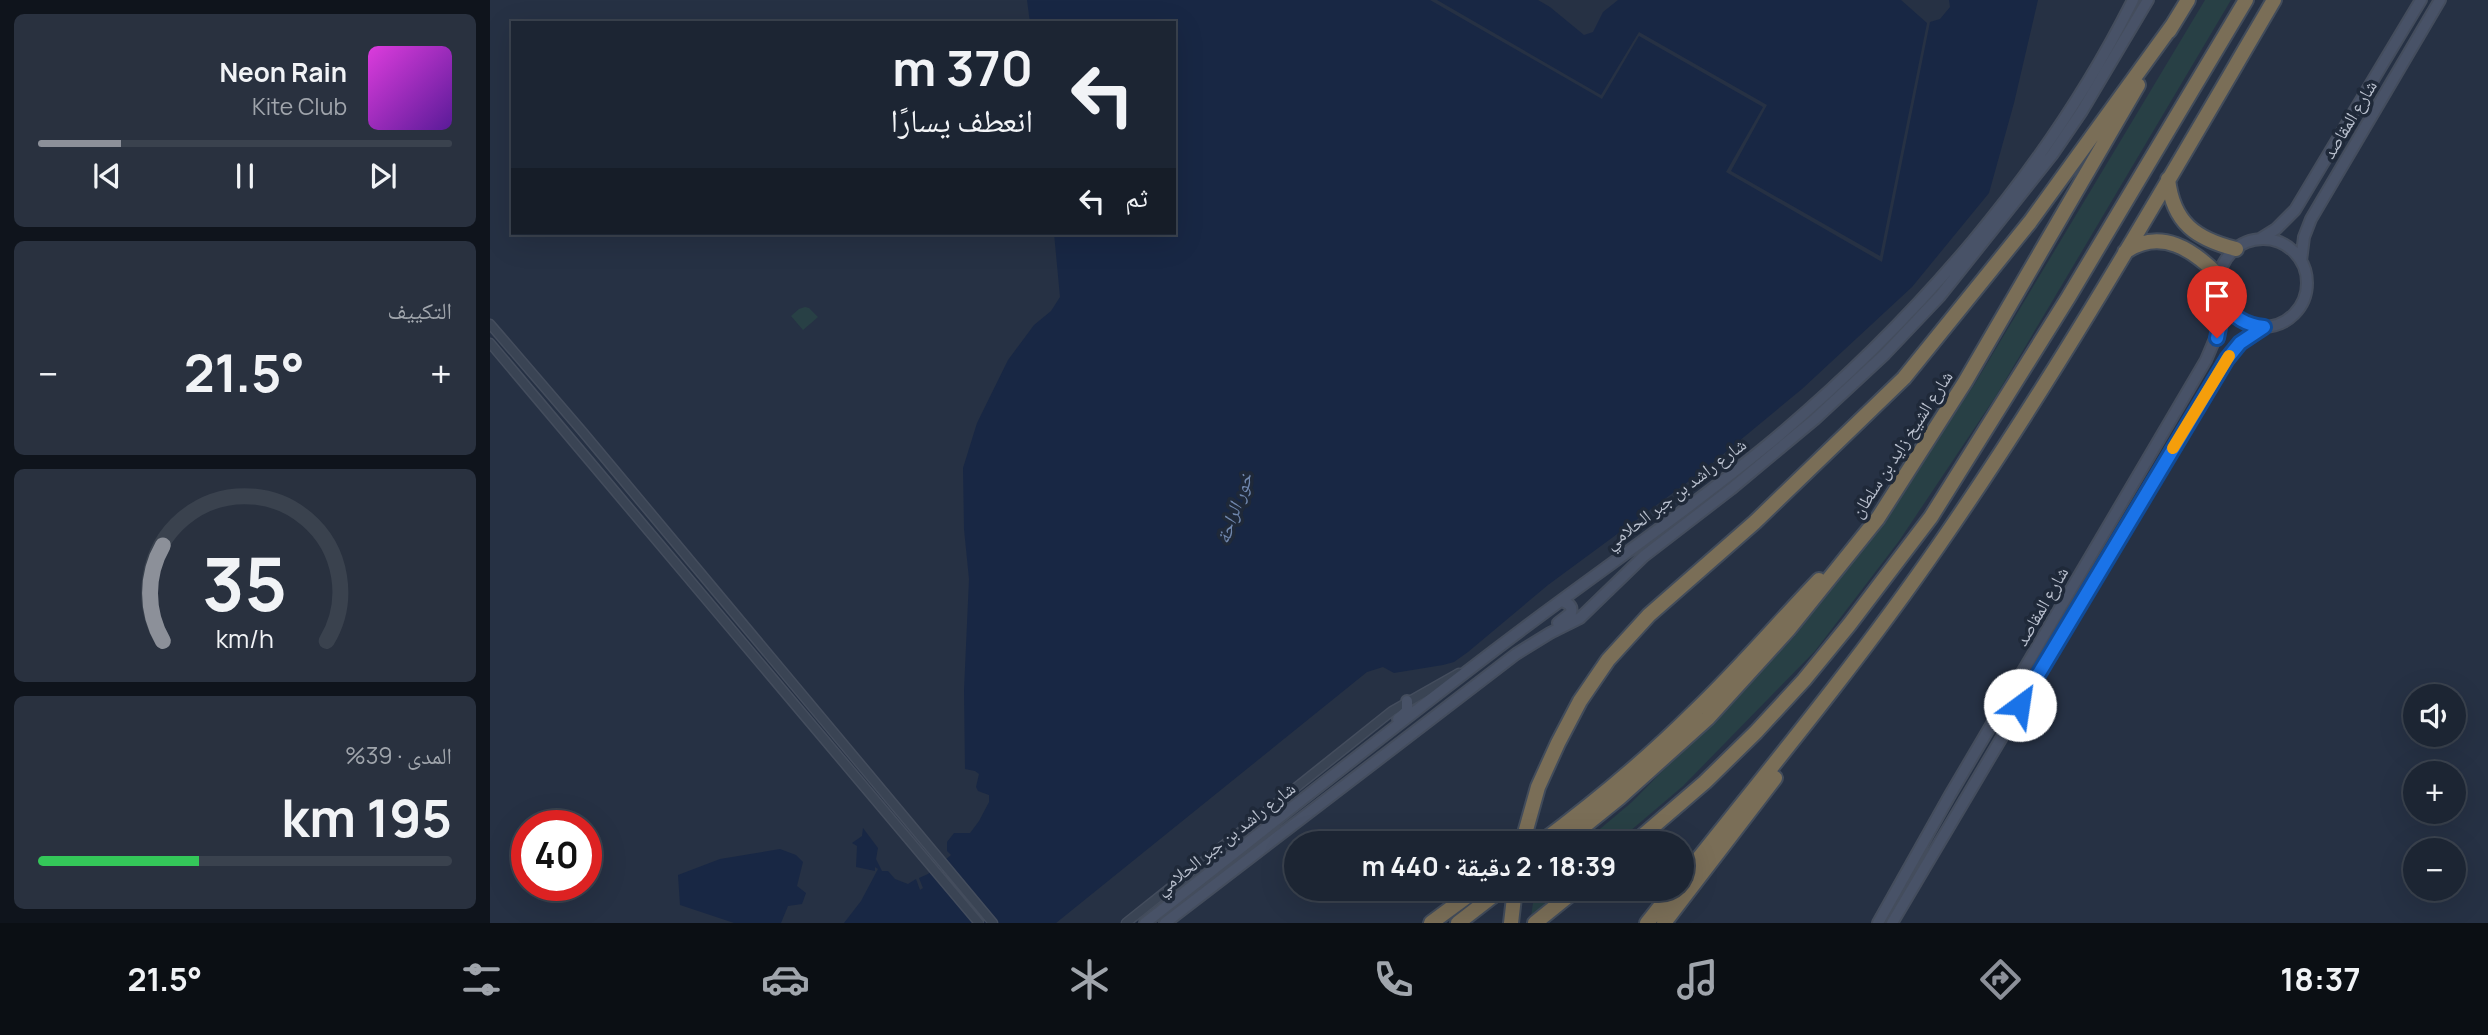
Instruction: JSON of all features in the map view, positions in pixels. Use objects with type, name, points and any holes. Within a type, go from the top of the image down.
[{"type":"highway","name":"شارع الشيخ زايد بن سلطان","points":[[1578,831],[1708,718],[1788,630],[1878,518],[1965,382],[2188,0]]},
{"type":"highway","points":[[1648,831],[1705,782],[1804,680],[1931,517],[2068,298],[2246,0]]},
{"type":"highway","points":[[1694,864],[1812,717],[1973,495],[2124,253],[2274,0]]},
{"type":"highway","points":[[1526,831],[1538,787],[1558,743],[1580,701],[1608,660],[1649,615],[1755,522],[1904,378],[2030,222],[2174,23]]},
{"type":"highway","points":[[2168,179],[2177,211],[2191,229],[2208,241],[2236,248]]},
{"type":"highway","points":[[2124,253],[2147,242],[2163,241],[2194,253],[2220,277]]},
{"type":"highway","points":[[1556,831],[1601,796],[1674,732],[1878,518]]},
{"type":"highway","points":[[1664,923],[1780,770],[1812,717]]},
{"type":"highway","points":[[1431,923],[1461,901]]},
{"type":"highway","points":[[1458,923],[1486,901]]},
{"type":"highway","points":[[1511,923],[1514,901]]},
{"type":"highway","points":[[1535,923],[1562,901]]},
{"type":"highway","points":[[1647,923],[1664,901]]},
{"type":"main road","name":"شارع راشد بن جبر الحلامي","points":[[1145,923],[1477,664],[1766,446],[1817,401],[1903,317],[1994,214],[2042,150],[2101,61],[2133,0]]},
{"type":"main road","name":"شارع راشد بن جبر الحلامي","points":[[1165,923],[1470,688],[1532,644],[1580,618],[1644,556],[1731,489],[1815,419],[1885,354],[1940,296],[2052,155],[2082,111],[2148,0]]},
{"type":"main road","name":"شارع المقاصد","points":[[2260,239],[2276,229],[2295,210],[2421,0]]},
{"type":"main road","name":"شارع المقاصد","points":[[2301,261],[2304,237],[2311,219],[2440,0]]},
{"type":"main road","points":[[2260,239],[2279,242],[2288,247],[2301,261],[2307,282],[2302,304],[2286,321],[2264,327],[2254,326],[2236,318],[2224,303],[2220,277],[2227,258],[2236,248],[2260,239]]},
{"type":"main road","name":"شارع المقاصد","points":[[1878,923],[1950,795],[2206,360],[2217,338],[2224,303]]},
{"type":"main road","name":"شارع المقاصد","points":[[1892,923],[2220,369],[2240,343],[2264,327]]},
{"type":"main road","points":[[1532,644],[1537,636],[1571,614],[1570,606],[1562,601]]},
{"type":"main road","points":[[1377,743],[1384,732],[1407,711],[1407,701]]},
{"type":"street","points":[[490,324],[993,923]]},
{"type":"street","points":[[490,343],[979,923]]},
{"type":"street","points":[[1126,923],[1392,711],[1477,664]]},
{"type":"green space","points":[[2205,0],[2231,0],[1996,396],[1899,541],[1815,651],[1683,786],[1630,831],[1597,831],[1632,802],[1794,637],[1874,532],[1974,385]]},
{"type":"green space","points":[[805,307],[818,317],[803,330],[791,316]]},
{"type":"green space","points":[[1533,901],[1549,901],[1531,917]]},
{"type":"water","name":"خور الراحة","points":[[1027,0],[1430,0],[1602,99],[1639,36],[1763,107],[1726,172],[1882,262],[1930,22],[1940,19],[1950,7],[1949,0],[2038,0],[1989,193],[1912,287],[1802,389],[1704,470],[1548,585],[1454,662],[1394,673],[1383,667],[1367,672],[1056,923],[844,923],[861,901],[878,869],[875,867],[875,871],[856,867],[857,846],[852,843],[862,836],[863,828],[878,848],[876,859],[882,871],[888,871],[895,879],[908,884],[916,879],[920,890],[923,888],[919,878],[951,855],[947,851],[947,842],[954,833],[970,833],[989,802],[989,795],[978,791],[976,787],[979,774],[965,769],[964,690],[969,579],[964,529],[963,468],[977,423],[1008,360],[1034,325],[1051,311],[1060,297],[1054,235],[1176,235],[1176,21],[1030,21]]},
{"type":"water","points":[[1437,0],[1538,0],[1584,35],[1593,32],[1603,12],[1618,0],[1901,0],[1927,23],[1880,256],[1731,171],[1767,105],[1639,32],[1601,95]]},
{"type":"water","points":[[780,849],[796,855],[803,862],[797,886],[806,893],[802,904],[788,906],[781,923],[734,923],[680,905],[678,875],[720,859]]},
{"type":"slow traffic","points":[[2173,448],[2229,356]]},
{"type":"route","points":[[2020,705],[2227,359],[2240,343],[2264,327],[2254,326],[2236,318],[2224,303],[2217,338]]}]
